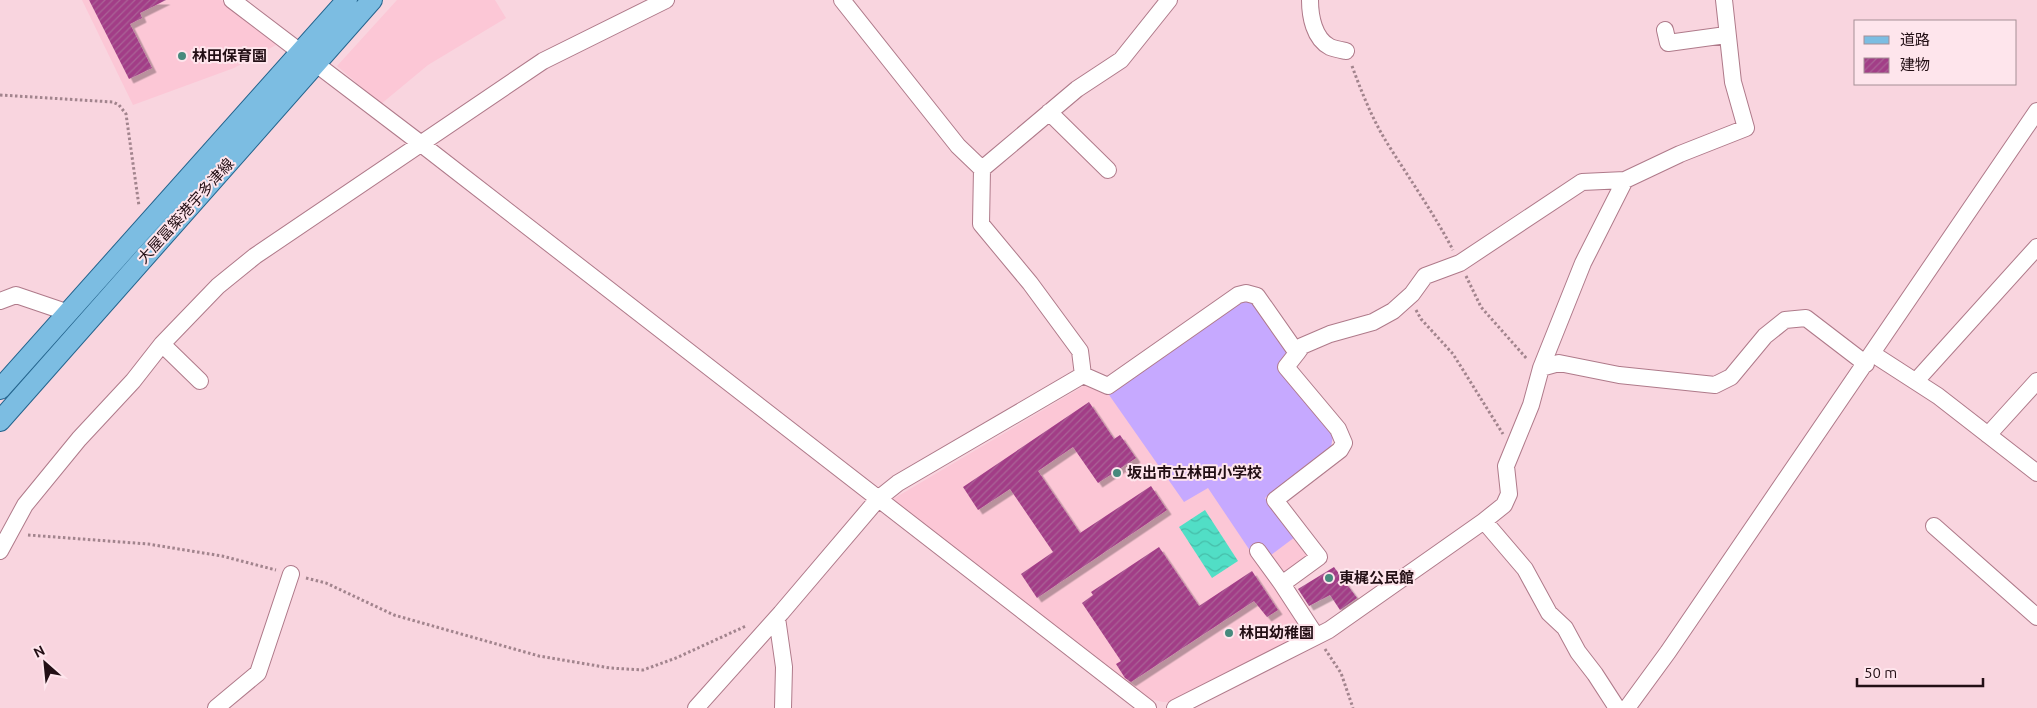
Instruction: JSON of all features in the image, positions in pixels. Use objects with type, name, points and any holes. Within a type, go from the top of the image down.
[{"type":"main road","name":"大屋冨築港宇多津線","points":[[0,422],[308,59],[347,0]]},
{"type":"main road","name":"大屋冨築港宇多津線","points":[[0,389],[142,230],[308,59],[372,0]]},
{"type":"street","points":[[232,0],[420,143],[1148,708]]},
{"type":"street","points":[[0,550],[25,505],[79,439],[133,381],[162,344],[218,286],[255,256],[542,61],[666,0]]},
{"type":"street","points":[[842,0],[958,146],[982,169],[981,224],[1030,283],[1080,351],[1082,375]]},
{"type":"street","points":[[982,169],[1077,89],[1121,60],[1169,0]]},
{"type":"street","points":[[1310,0],[1312,21],[1317,35],[1329,46],[1346,51]]},
{"type":"street","points":[[1282,584],[1319,557],[1274,500],[1340,450],[1344,443],[1338,429],[1286,367],[1296,353],[1302,346],[1330,334],[1373,322],[1393,311],[1409,297],[1424,276],[1460,264],[1582,182],[1625,180],[1680,154],[1746,128],[1733,82],[1726,35],[1724,0]]},
{"type":"street","points":[[1665,30],[1668,43],[1726,35]]},
{"type":"street","points":[[1627,708],[1668,652],[2037,111]]},
{"type":"street","points":[[1049,112],[1108,170]]},
{"type":"street","points":[[1174,708],[1329,630],[1504,505],[1509,494],[1506,466],[1531,406],[1540,368],[1583,263],[1625,180]]},
{"type":"street","points":[[1916,381],[2037,247]]},
{"type":"street","points":[[1082,375],[1108,386],[1238,295],[1246,293],[1257,296],[1296,353]]},
{"type":"street","points":[[0,301],[16,295],[69,312]]},
{"type":"street","points":[[1540,368],[1559,363],[1619,375],[1715,386],[1731,376],[1765,336],[1785,320],[1806,318],[1869,359],[1916,381],[2037,473]]},
{"type":"street","points":[[162,344],[200,381]]},
{"type":"street","points":[[696,708],[878,499],[898,483],[1082,375]]},
{"type":"street","points":[[1988,435],[2037,381]]},
{"type":"street","points":[[1484,521],[1525,569],[1549,613],[1565,628],[1578,652],[1617,708]]},
{"type":"street","points":[[1934,526],[2037,616]]},
{"type":"street","points":[[1258,551],[1316,636]]},
{"type":"street","points":[[216,708],[258,673],[291,574]]},
{"type":"street","points":[[776,618],[784,667],[783,708]]},
{"type":"path","points":[[1346,51],[1368,106],[1388,145],[1440,224],[1481,307],[1533,366],[1540,368]]},
{"type":"path","points":[[0,95],[112,102],[120,105],[126,114],[128,123],[142,230]]},
{"type":"path","points":[[1409,297],[1421,319],[1453,354],[1498,427],[1514,448]]},
{"type":"path","points":[[10,532],[148,544],[222,556],[326,583],[394,615],[540,656],[610,668],[643,670],[676,658],[769,616],[776,618]]},
{"type":"path","points":[[1316,636],[1341,673],[1353,708]]},
{"type":"shaded area","name":"林田保育園","points":[[82,0],[221,0],[276,45],[234,68],[133,105]]},
{"type":"shaded area","points":[[397,0],[495,0],[506,18],[428,65],[381,104],[337,66]]},
{"type":"shaded area","points":[[1242,299],[1254,300],[1289,352],[1281,369],[1334,431],[1331,447],[1265,498],[1295,537],[1259,564],[1208,488],[1184,502],[1107,392]]},
{"type":"shaded area","name":"坂出市立林田小学校","points":[[1087,384],[1331,447],[1265,499],[1308,554],[1296,568],[1273,583],[1304,628],[1296,637],[1175,702],[1163,702],[1146,698],[1108,667],[892,505],[893,499]]},
{"type":"water","points":[[1205,510],[1238,561],[1212,578],[1179,527]]},
{"type":"building","points":[[89,0],[166,0],[140,13],[142,18],[130,24],[152,68],[129,79]]},
{"type":"building","points":[[1089,402],[1114,439],[1120,435],[1136,458],[1098,483],[1073,447],[1038,471],[1080,533],[1151,486],[1167,510],[1037,598],[1021,574],[1053,552],[1010,489],[978,510],[963,487]]},
{"type":"building","points":[[1159,547],[1199,606],[1252,571],[1278,610],[1267,617],[1254,601],[1131,682],[1125,678],[1116,664],[1121,661],[1082,603],[1093,595],[1091,592]]},
{"type":"building","name":"東梶公民館","points":[[1334,567],[1357,598],[1340,610],[1330,595],[1309,606],[1298,589]]},
{"type":"place","name":"林田保育園","points":[[182,56]]},
{"type":"place","name":"坂出市立林田小学校","points":[[1117,473]]},
{"type":"place","name":"東梶公民館","points":[[1329,578]]},
{"type":"place","name":"林田幼稚園","points":[[1229,633]]}]
